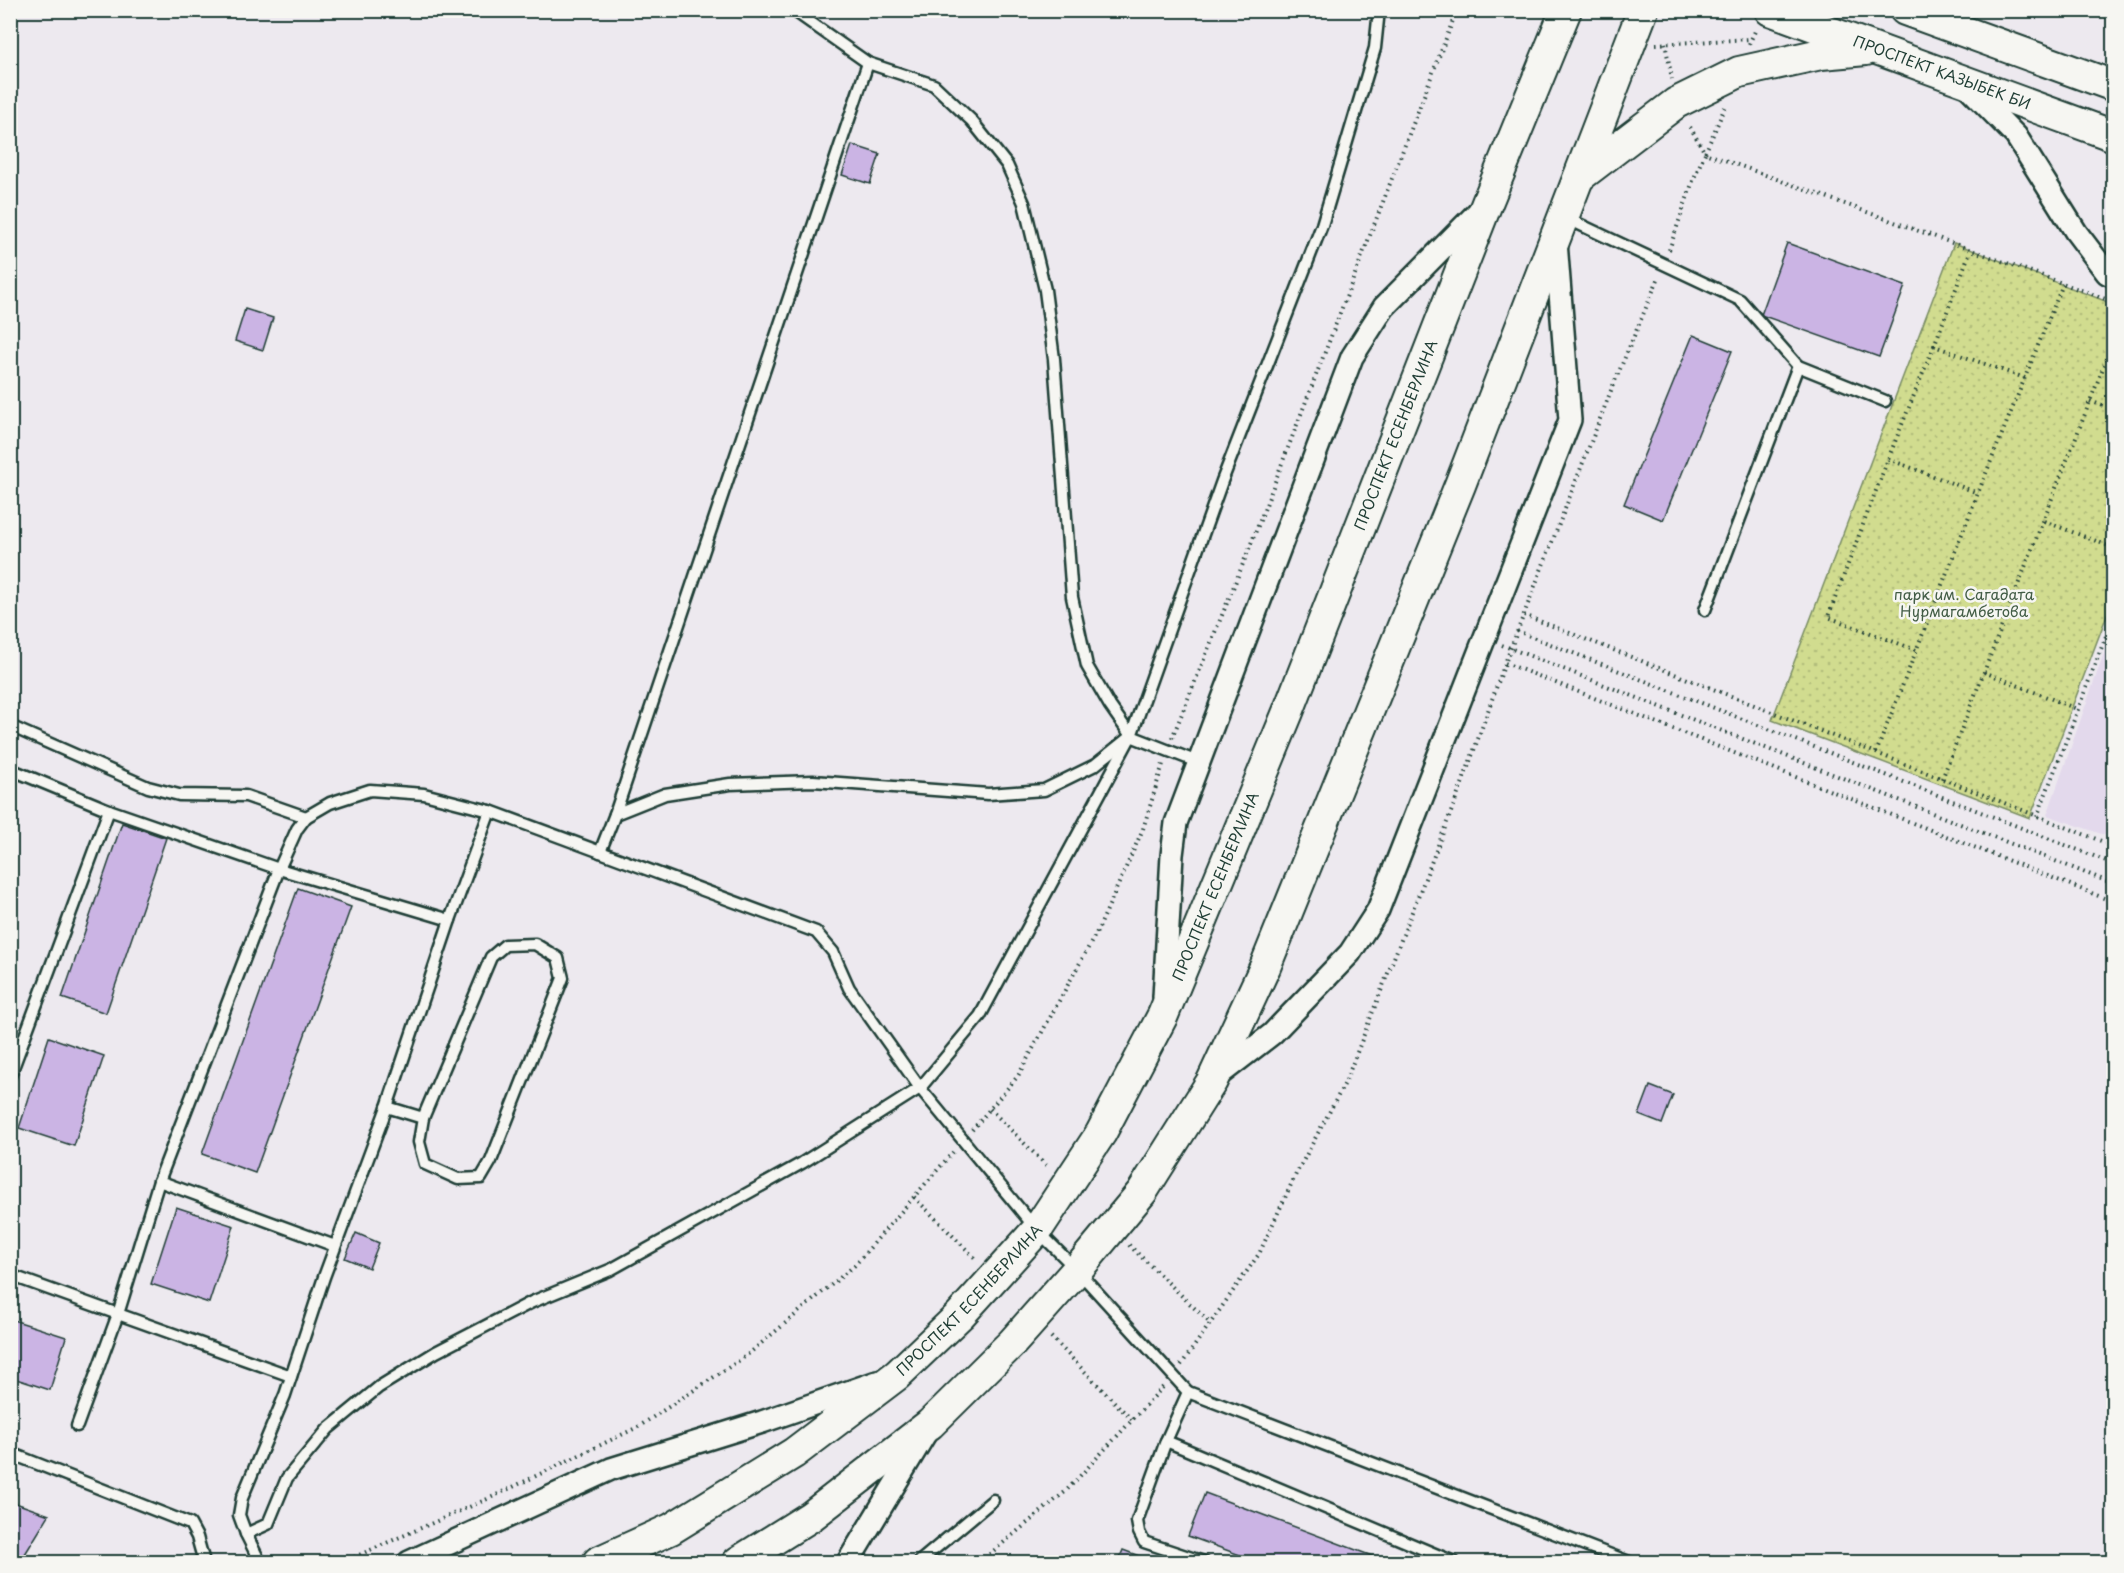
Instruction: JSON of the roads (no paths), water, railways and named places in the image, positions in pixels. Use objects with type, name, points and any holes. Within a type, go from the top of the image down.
[{"type":"street","name":"ПРОСПЕКТ ЕСЕНБЕРЛИНА","points":[[598,1563],[671,1529],[794,1453],[897,1375],[960,1315],[1037,1230],[1101,1133],[1163,1015],[1292,701],[1487,204],[1566,10]]},
{"type":"street","points":[[1905,10],[2114,86]]},
{"type":"street","points":[[1922,10],[1949,26]]},
{"type":"street","name":"ПРОСПЕКТ КАЗЫБЕК БИ","points":[[1765,15],[1876,50],[2114,136]]},
{"type":"street","points":[[738,1563],[810,1517],[930,1425],[1034,1319],[1112,1229],[1142,1192],[1212,1081],[1265,967],[1460,485],[1638,23]]},
{"type":"street","points":[[1579,177],[1676,103],[1739,72],[1821,54],[1876,50]]},
{"type":"street","points":[[1962,81],[2016,136],[2076,232],[2107,273],[2114,276]]},
{"type":"street","points":[[1163,1015],[1172,855],[1176,823],[1352,357],[1384,307],[1487,204]]},
{"type":"street","points":[[1212,1081],[1272,1034],[1350,952],[1378,910],[1570,420],[1560,227]]},
{"type":"street","points":[[409,1563],[611,1469],[762,1422],[897,1375]]},
{"type":"street","points":[[848,1563],[930,1425]]},
{"type":"lane","points":[[793,10],[868,63],[934,85],[971,120],[1007,165],[1024,204],[1045,290],[1054,359],[1072,597],[1087,666],[1110,706],[1131,736],[1200,763]]},
{"type":"lane","points":[[246,1534],[268,1524],[287,1478],[328,1429],[379,1387],[436,1352],[532,1302],[610,1270],[802,1163],[920,1088],[980,1016],[1131,736],[1222,481],[1322,225],[1375,48],[1379,10]]},
{"type":"lane","points":[[600,852],[615,814],[868,63]]},
{"type":"lane","points":[[1560,227],[1740,300],[1798,366],[1885,401]]},
{"type":"lane","points":[[1705,610],[1798,366]]},
{"type":"lane","points":[[10,726],[148,787],[179,795],[246,796],[306,817]]},
{"type":"lane","points":[[615,814],[665,794],[730,784],[813,781],[988,794],[1044,790],[1095,765],[1131,736]]},
{"type":"lane","points":[[10,769],[109,810],[279,869],[450,920]]},
{"type":"lane","points":[[78,1425],[118,1314],[159,1181],[279,869],[297,829],[306,817],[330,804],[370,790],[424,794],[490,811],[816,932],[833,952],[849,988],[920,1088],[1037,1230],[1077,1270],[1188,1392],[1622,1561]]},
{"type":"lane","points":[[10,1076],[109,810]]},
{"type":"lane","points":[[260,1563],[239,1515],[242,1498],[291,1376],[490,811]]},
{"type":"lane","points":[[535,944],[558,958],[563,978],[491,1161],[481,1178],[458,1179],[425,1164],[419,1142],[423,1118],[491,957],[505,945],[535,944]]},
{"type":"lane","points":[[387,1107],[423,1118]]},
{"type":"lane","points":[[159,1181],[335,1246]]},
{"type":"lane","points":[[10,1275],[291,1376]]},
{"type":"lane","points":[[1188,1392],[1166,1441],[1137,1521],[1144,1542],[1204,1562]]},
{"type":"lane","points":[[1166,1441],[1454,1563]]},
{"type":"lane","points":[[10,1453],[190,1524],[197,1537],[204,1563]]},
{"type":"lane","points":[[919,1563],[993,1500]]},
{"type":"park label","name":"парк им. Сагадата Нурмагамбетова","points":[[1964,604]]}]
